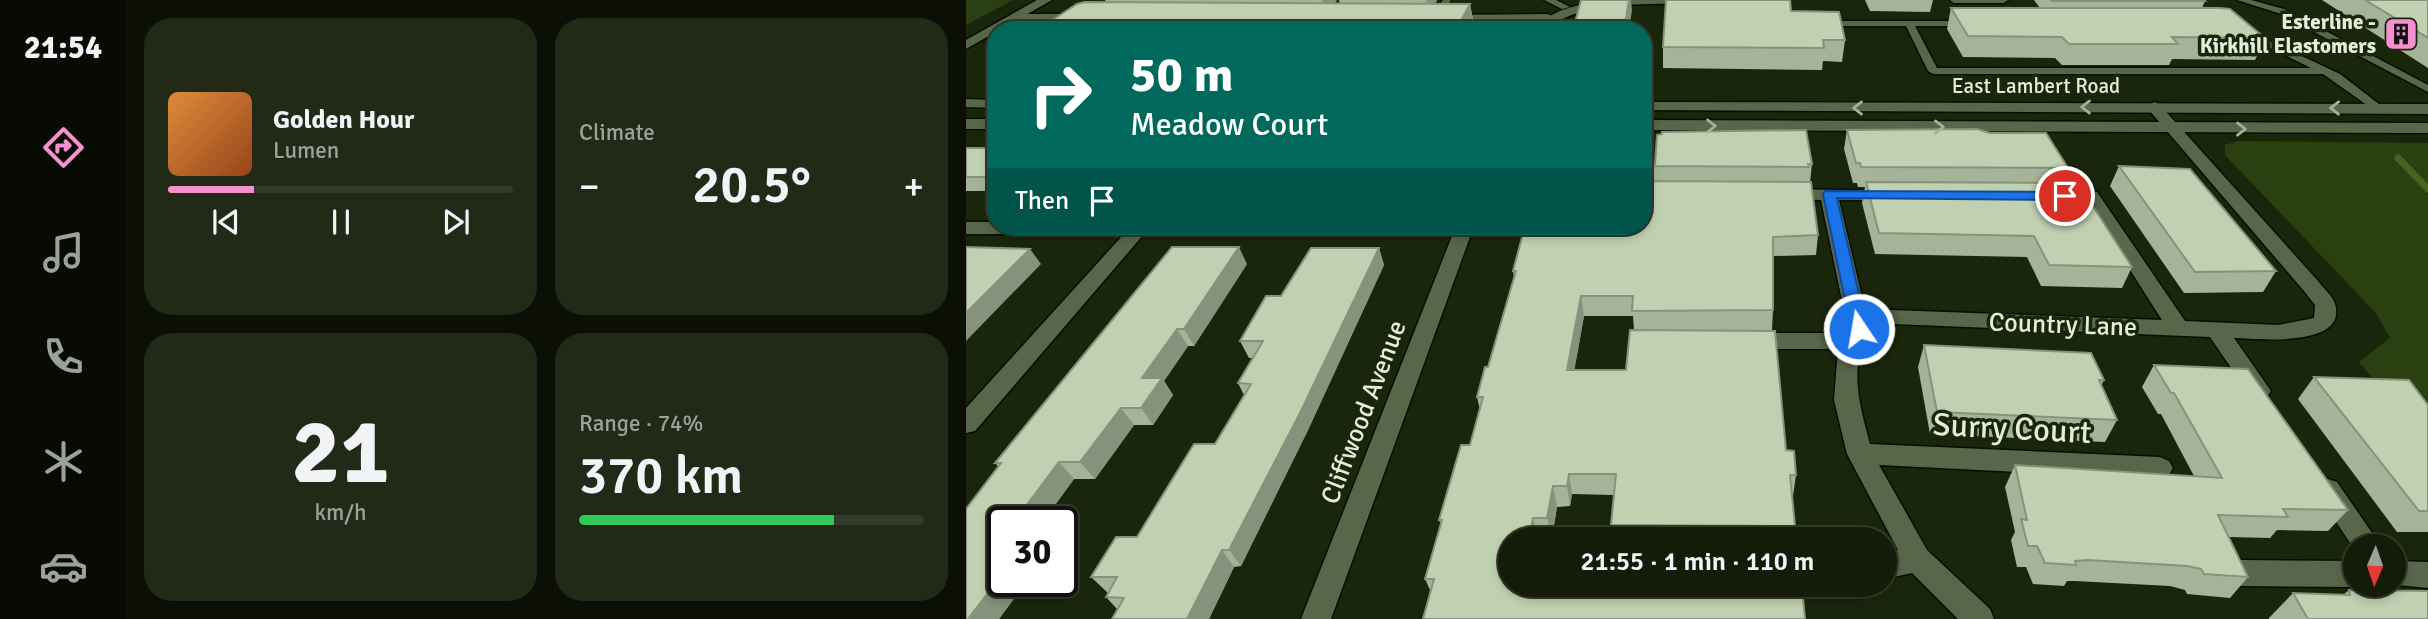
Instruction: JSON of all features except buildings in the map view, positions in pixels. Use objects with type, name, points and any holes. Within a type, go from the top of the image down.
[{"type":"street","points":[[1009,21],[1046,0]]},
{"type":"street","points":[[1546,21],[1565,7],[1607,0],[1707,0]]},
{"type":"street","points":[[966,45],[987,33]]},
{"type":"street","points":[[966,103],[987,104]]},
{"type":"street","name":"East Lambert Road","points":[[1652,106],[2428,109]]},
{"type":"street","name":"Country Lane","points":[[1855,335],[1891,317],[2278,332],[2308,329],[2324,322],[2325,303],[2154,107]]},
{"type":"street","points":[[966,124],[987,124]]},
{"type":"street","name":"East Lambert Road","points":[[1652,125],[2428,128]]},
{"type":"street","points":[[1763,194],[1912,195]]},
{"type":"street","points":[[1829,194],[1855,335],[1847,352],[1846,400],[1860,454],[1917,559],[1979,619]]},
{"type":"street","points":[[2036,196],[2091,196],[2179,329]]},
{"type":"street","points":[[966,228],[987,228]]},
{"type":"street","points":[[966,424],[1133,235]]},
{"type":"street","name":"Cliffwood Avenue","points":[[1316,619],[1461,235]]},
{"type":"street","points":[[2217,330],[2272,410]]},
{"type":"street","points":[[1731,341],[1855,335]]},
{"type":"street","name":"Surry Court","points":[[1860,454],[2160,468]]},
{"type":"street","points":[[2311,466],[2359,534]]},
{"type":"street","points":[[1897,563],[1917,559]]},
{"type":"street","points":[[2241,573],[2343,574]]},
{"type":"street","points":[[2406,574],[2428,575]]},
{"type":"lane","points":[[1436,18],[1447,0]]},
{"type":"lane","points":[[1548,0],[1565,7]]},
{"type":"lane","points":[[1954,0],[2004,0]]},
{"type":"lane","points":[[2241,0],[2281,11],[2428,89]]},
{"type":"lane","points":[[2278,0],[2287,5],[2281,11]]},
{"type":"lane","points":[[1016,17],[1090,17]]},
{"type":"lane","points":[[1071,21],[1077,17]]},
{"type":"lane","points":[[1488,21],[1490,17]]},
{"type":"lane","points":[[1423,18],[1548,17]]},
{"type":"lane","points":[[1843,23],[1978,23]]},
{"type":"lane","points":[[1909,23],[1933,71],[2326,71]]},
{"type":"lane","points":[[2239,29],[2326,71],[2378,108]]},
{"type":"green space","points":[[966,0],[1013,0],[966,25]]},
{"type":"green space","points":[[2238,141],[2428,143],[2428,444],[2359,362],[2390,338],[2376,313],[2225,155],[2225,145]]},
{"type":"waterway","points":[[2398,158],[2428,189]]},
{"type":"place","name":"Esterline - Kirkhill Elastomers","points":[[2401,34]]},
{"type":"route","points":[[1859,329],[1829,194],[2065,196]]}]
